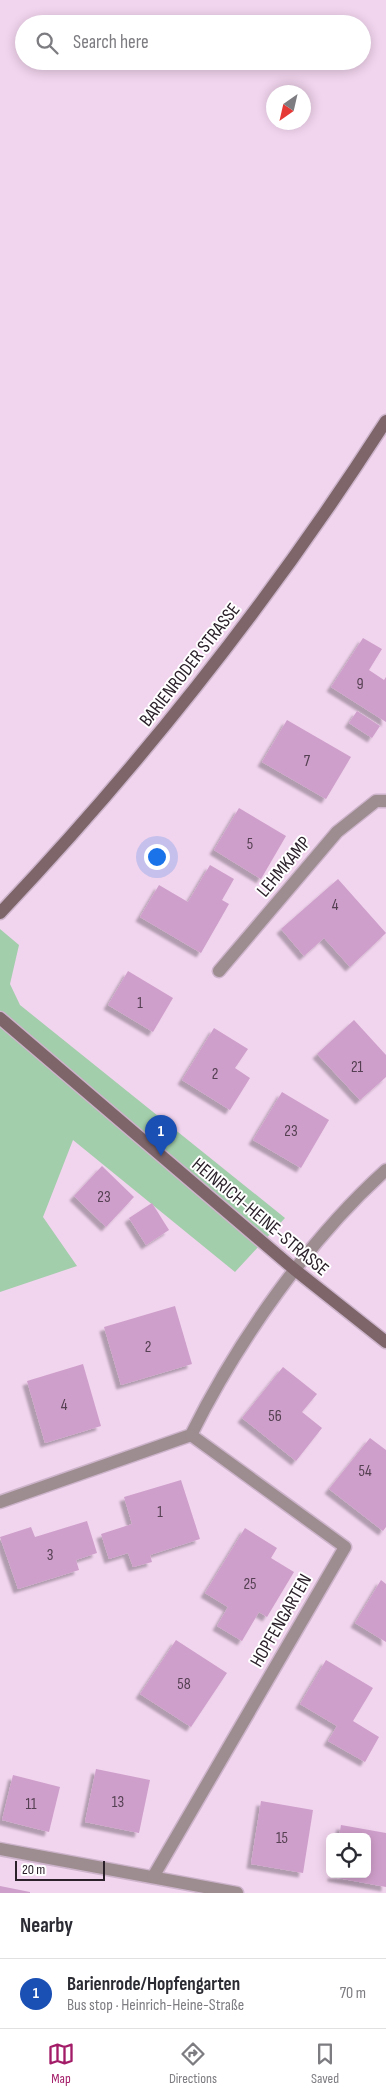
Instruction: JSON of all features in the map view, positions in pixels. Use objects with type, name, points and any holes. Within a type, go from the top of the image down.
[{"type":"street","name":"BARIENRODER STRASSE","points":[[0,913],[98,807],[160,734],[225,651],[294,557],[386,421]]},
{"type":"street","name":"LEHMKAMP","points":[[219,970],[337,832],[376,801],[386,801]]},
{"type":"street","name":"HEINRICH-HEINE-STRASSE","points":[[0,1018],[294,1269],[386,1342]]},
{"type":"street","points":[[0,1502],[191,1434],[214,1388],[294,1269],[358,1195],[386,1170]]},
{"type":"street","name":"HOPFENGARTEN","points":[[153,1877],[345,1547],[191,1434]]},
{"type":"street","points":[[0,1849],[237,1893]]},
{"type":"green space","points":[[0,929],[19,945],[10,984],[20,1005],[285,1218],[235,1272],[73,1140],[43,1217],[77,1266],[0,1292]]},
{"type":"building","points":[[363,638],[382,649],[369,670],[384,680],[386,677],[386,722],[331,687]]},
{"type":"building","points":[[357,711],[380,726],[372,738],[349,723]]},
{"type":"building","points":[[287,720],[351,757],[326,799],[262,762]]},
{"type":"building","points":[[239,808],[286,836],[261,879],[214,850]]},
{"type":"building","points":[[210,865],[234,879],[222,900],[229,904],[201,953],[140,917],[159,885],[188,902]]},
{"type":"building","points":[[338,879],[386,933],[350,967],[324,938],[304,956],[281,929]]},
{"type":"building","points":[[128,971],[173,998],[153,1032],[108,1005]]},
{"type":"building","points":[[354,1020],[386,1055],[386,1077],[360,1100],[317,1054]]},
{"type":"building","points":[[214,1028],[248,1049],[235,1068],[250,1078],[230,1110],[182,1080]]},
{"type":"building","points":[[282,1092],[329,1120],[301,1168],[253,1140]]},
{"type":"building","points":[[102,1166],[134,1197],[106,1227],[74,1196]]},
{"type":"building","points":[[152,1203],[169,1230],[146,1245],[129,1218]]},
{"type":"building","points":[[175,1306],[192,1364],[121,1385],[104,1327]]},
{"type":"building","points":[[83,1364],[101,1426],[45,1443],[27,1381]]},
{"type":"building","points":[[283,1367],[317,1394],[302,1412],[322,1428],[296,1461],[242,1418]]},
{"type":"building","points":[[370,1438],[386,1450],[386,1527],[383,1531],[329,1489]]},
{"type":"building","points":[[181,1480],[200,1539],[150,1555],[152,1562],[133,1567],[128,1553],[109,1559],[101,1534],[132,1524],[124,1497]]},
{"type":"building","points":[[87,1521],[97,1553],[76,1560],[79,1570],[18,1589],[0,1537],[31,1527],[35,1537]]},
{"type":"building","points":[[245,1528],[277,1548],[271,1558],[294,1572],[267,1617],[259,1612],[242,1641],[217,1626],[228,1607],[205,1593]]},
{"type":"building","points":[[381,1580],[386,1584],[386,1642],[355,1623]]},
{"type":"building","points":[[176,1640],[227,1673],[191,1727],[140,1694]]},
{"type":"building","points":[[326,1660],[373,1688],[353,1721],[379,1737],[365,1762],[328,1741],[337,1726],[300,1704]]},
{"type":"building","points":[[96,1769],[150,1780],[139,1833],[85,1822]]},
{"type":"building","points":[[13,1775],[60,1787],[49,1832],[2,1820]]},
{"type":"building","points":[[261,1801],[313,1810],[303,1873],[251,1864]]},
{"type":"building","points":[[341,1825],[386,1833],[386,1887],[337,1878],[371,1878],[371,1833],[340,1833]]},
{"type":"building","points":[[0,1886],[30,1892],[30,1893],[0,1893]]},
{"type":"place","name":"Barienrode/Hopfengarten","points":[[161,1156]]}]
